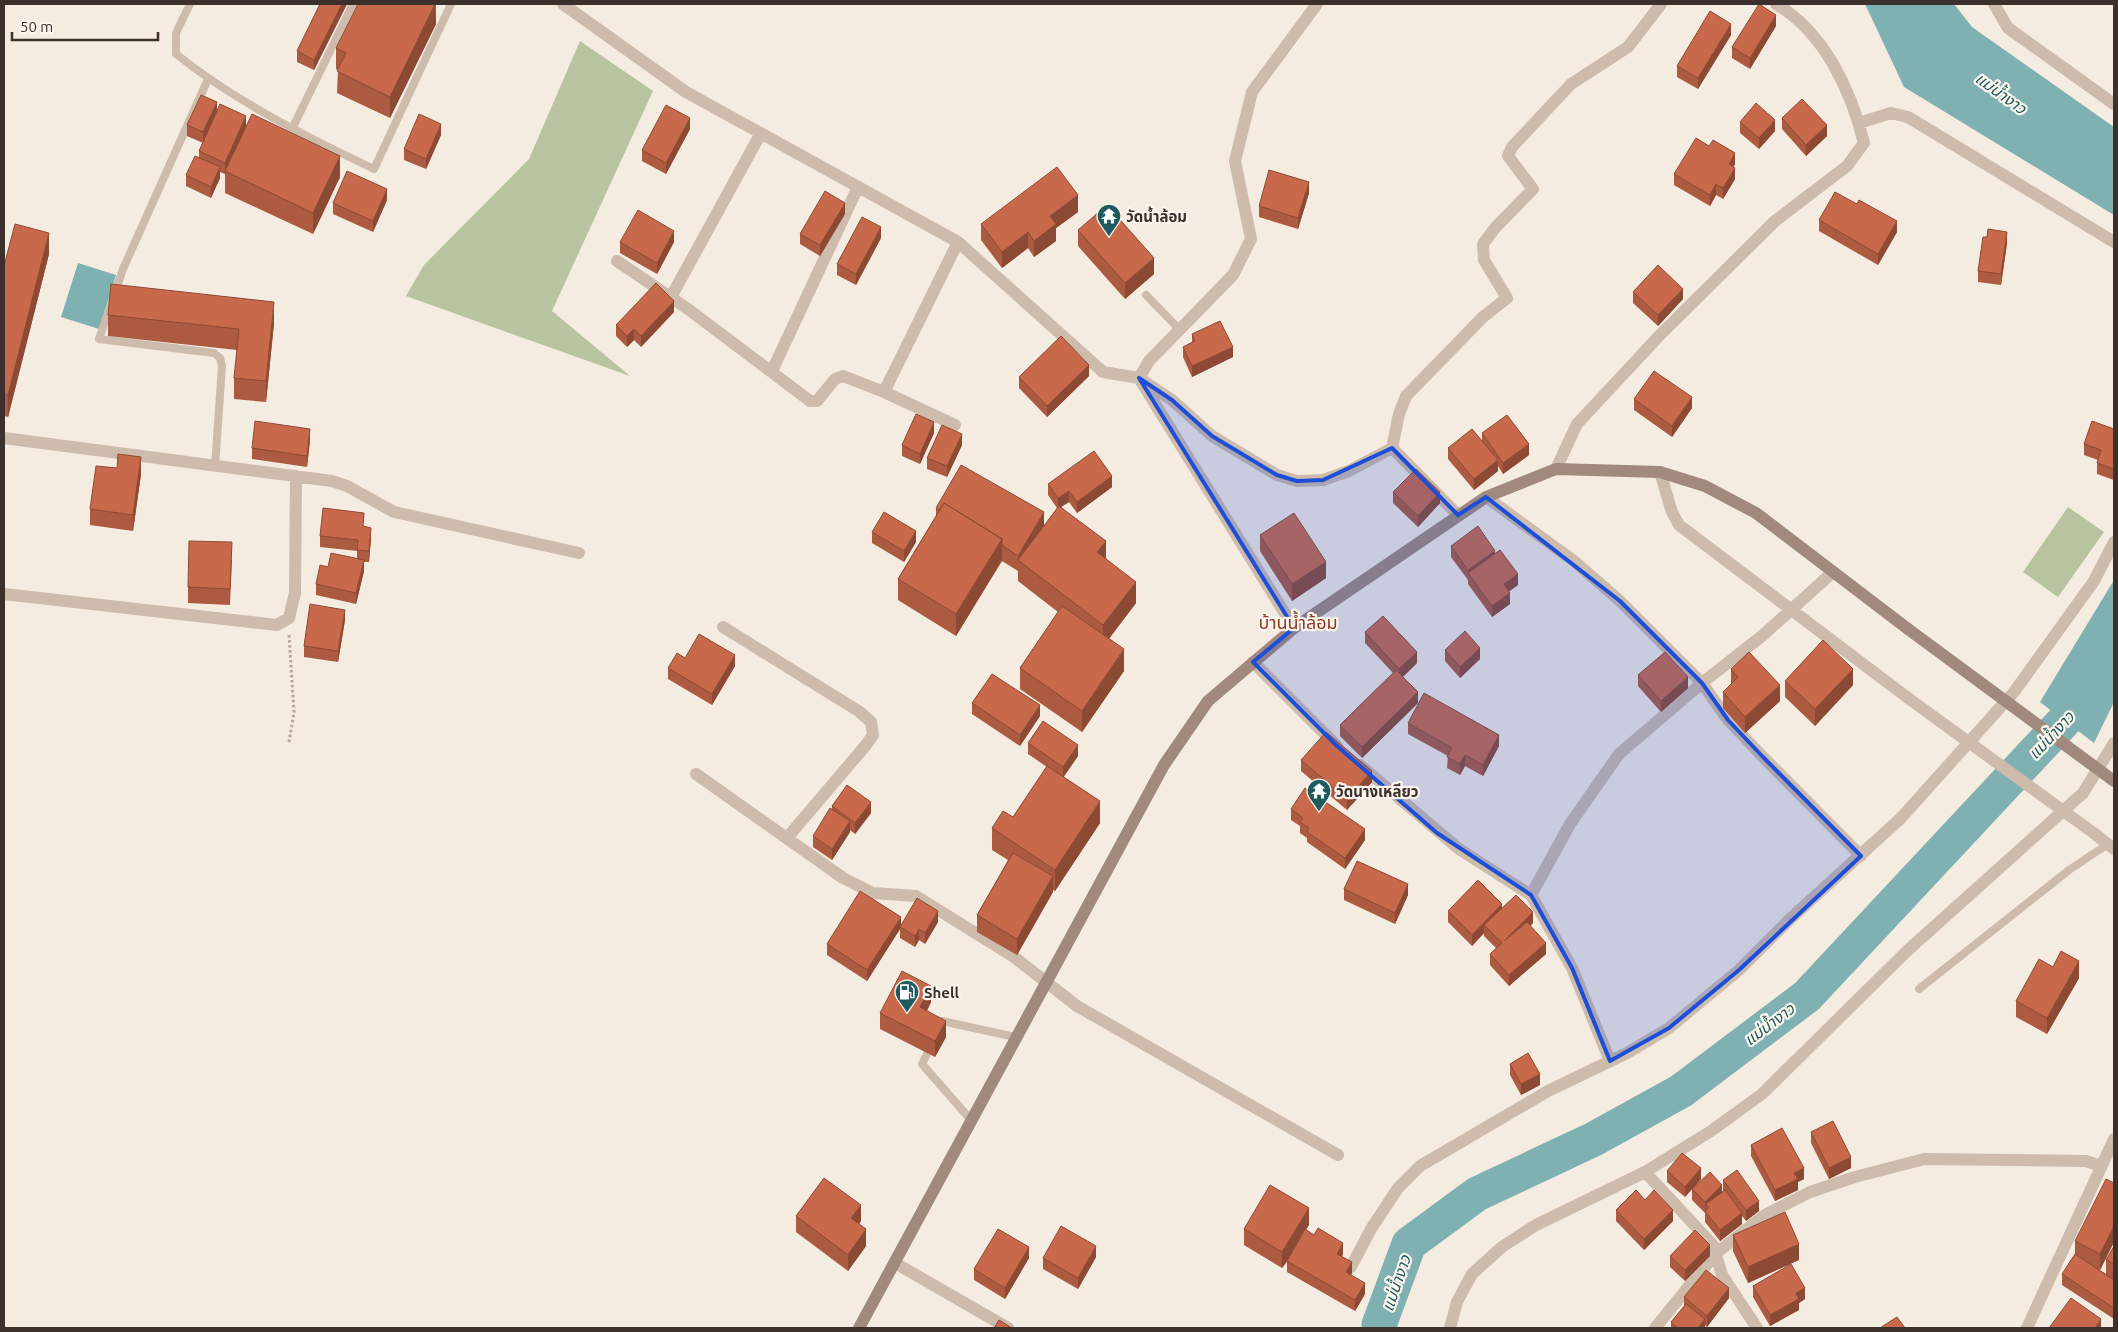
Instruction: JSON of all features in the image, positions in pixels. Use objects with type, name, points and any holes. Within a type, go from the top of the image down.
[{"type":"main road","points":[[859,1328],[1015,1036],[1048,982],[1164,765],[1208,701],[1294,628],[1486,497],[1556,469],[1660,472],[1705,486],[1756,513],[1908,629],[2114,781]]},
{"type":"street","points":[[563,4],[686,92],[958,242],[1103,372],[1139,378],[1172,400],[1212,436],[1277,475],[1297,481],[1323,480],[1349,471],[1392,448]]},
{"type":"street","points":[[1139,378],[1149,361],[1233,275],[1251,240],[1235,161],[1252,92],[1317,4]]},
{"type":"street","points":[[1392,448],[1399,414],[1406,396],[1483,317],[1507,298],[1484,260],[1483,244],[1494,228],[1533,189],[1508,156],[1512,147],[1571,84],[1628,47],[1661,4]]},
{"type":"street","points":[[1556,469],[1577,424],[1660,336],[1775,221],[1846,166],[1864,143],[1851,99],[1830,58],[1804,24],[1792,13],[1776,4]]},
{"type":"street","points":[[1994,4],[2008,28],[2114,104]]},
{"type":"street","points":[[1859,123],[1891,113],[1908,117],[2114,242]]},
{"type":"street","points":[[671,297],[761,133]]},
{"type":"street","points":[[772,371],[858,187]]},
{"type":"street","points":[[884,392],[958,242]]},
{"type":"street","points":[[617,261],[671,297],[814,402],[835,380],[843,376],[884,392],[955,425]]},
{"type":"street","points":[[1139,378],[1294,628]]},
{"type":"street","points":[[4,438],[332,481],[347,486],[401,514],[579,554]]},
{"type":"street","points":[[1392,448],[1458,515]]},
{"type":"street","points":[[1660,472],[1672,512],[1679,525],[1908,698],[2111,846]]},
{"type":"street","points":[[4,594],[277,625],[289,618],[295,593],[296,476]]},
{"type":"street","points":[[1486,497],[1574,561],[1620,601],[1702,683],[1728,720],[1861,856]]},
{"type":"street","points":[[1351,1267],[1371,1229],[1398,1188],[1420,1166],[1548,1090],[1610,1061],[1669,1028],[1739,970],[1790,919],[1901,818],[2014,692],[2094,581],[2114,542]]},
{"type":"street","points":[[1531,895],[1570,824],[1620,754],[1702,683],[1762,636],[1833,572]]},
{"type":"street","points":[[723,626],[860,712],[871,722],[873,735],[866,745],[787,838]]},
{"type":"street","points":[[1253,662],[1348,755],[1458,849],[1531,895],[1572,968],[1610,1061]]},
{"type":"street","points":[[1450,1328],[1457,1302],[1472,1274],[1502,1247],[1536,1225],[1645,1172],[1711,1131],[1762,1094],[1907,951],[2083,793],[2114,743]]},
{"type":"street","points":[[696,774],[843,878],[873,892],[916,896],[1014,957],[1077,1006],[1338,1155]]},
{"type":"street","points":[[2027,1328],[2101,1166],[2113,1147]]},
{"type":"street","points":[[1655,1328],[1716,1253],[1765,1215],[1810,1192],[1855,1177],[1924,1159],[2086,1161],[2101,1166]]},
{"type":"street","points":[[1645,1172],[1713,1245],[1722,1275],[1757,1328]]},
{"type":"street","points":[[895,1263],[1008,1328]]},
{"type":"lane","points":[[190,4],[176,33],[176,54],[208,79],[292,129],[374,169],[451,4]]},
{"type":"lane","points":[[292,129],[354,4]]},
{"type":"lane","points":[[208,79],[123,269],[99,339],[214,353],[220,358],[222,366],[215,467]]},
{"type":"lane","points":[[1146,295],[1180,330]]},
{"type":"lane","points":[[1919,989],[2069,870],[2111,846]]},
{"type":"lane","points":[[971,1120],[922,1064],[942,1021],[1015,1036]]},
{"type":"path","points":[[289,618],[290,675],[294,712],[289,742]]},
{"type":"highlighted area","points":[[1139,378],[1172,400],[1212,436],[1277,475],[1297,481],[1323,480],[1392,448],[1458,515],[1486,497],[1620,601],[1702,683],[1728,720],[1861,856],[1739,970],[1669,1028],[1610,1061],[1572,968],[1531,895],[1437,833],[1337,746],[1253,662],[1294,628]]},
{"type":"green space","points":[[580,41],[653,91],[552,311],[630,376],[406,296],[424,265],[529,159]]},
{"type":"green space","points":[[2068,507],[2104,532],[2058,597],[2023,572]]},
{"type":"water","points":[[1865,4],[1954,4],[1972,27],[2114,127],[2114,215],[1904,87]]},
{"type":"water","points":[[78,263],[116,275],[99,329],[61,317]]},
{"type":"water","points":[[2114,580],[2114,702],[2094,743],[2040,702]]},
{"type":"building","points":[[320,4],[342,4],[314,60],[297,51]]},
{"type":"building","points":[[358,4],[435,4],[390,97],[337,71],[346,53],[336,48]]},
{"type":"building","points":[[1759,4],[1776,15],[1750,58],[1732,47]]},
{"type":"building","points":[[1710,11],[1731,24],[1698,78],[1677,66]]},
{"type":"building","points":[[201,95],[217,102],[203,132],[187,125]]},
{"type":"building","points":[[1802,99],[1827,125],[1806,145],[1782,118]]},
{"type":"building","points":[[1756,103],[1775,120],[1759,138],[1740,122]]},
{"type":"building","points":[[220,104],[246,116],[225,163],[199,151]]},
{"type":"building","points":[[666,105],[690,118],[666,163],[642,150]]},
{"type":"building","points":[[252,114],[340,156],[313,213],[225,171]]},
{"type":"building","points":[[419,114],[441,124],[426,159],[404,149]]},
{"type":"building","points":[[1696,138],[1709,146],[1713,140],[1735,153],[1729,164],[1735,168],[1723,188],[1716,184],[1710,195],[1674,174]]},
{"type":"building","points":[[195,156],[220,167],[211,187],[186,175]]},
{"type":"building","points":[[1057,167],[1078,195],[1050,216],[1056,224],[1034,241],[1028,232],[1002,252],[981,224]]},
{"type":"building","points":[[1269,170],[1309,182],[1298,218],[1259,206]]},
{"type":"building","points":[[347,171],[387,189],[373,221],[333,203]]},
{"type":"building","points":[[825,191],[845,203],[820,245],[800,234]]},
{"type":"building","points":[[1835,192],[1857,204],[1859,200],[1897,221],[1878,254],[1819,220]]},
{"type":"building","points":[[1107,205],[1154,258],[1125,283],[1078,230]]},
{"type":"building","points":[[638,210],[674,231],[657,263],[620,242]]},
{"type":"building","points":[[862,217],[881,227],[856,274],[837,264]]},
{"type":"building","points":[[15,224],[49,233],[8,395],[4,394],[4,266]]},
{"type":"building","points":[[1988,229],[2007,232],[2001,274],[1978,271],[1983,237],[1987,237]]},
{"type":"building","points":[[1658,265],[1683,289],[1658,315],[1633,292]]},
{"type":"building","points":[[656,283],[674,301],[641,336],[634,329],[627,336],[616,325]]},
{"type":"building","points":[[111,284],[274,302],[266,381],[234,378],[239,329],[108,315]]},
{"type":"building","points":[[1220,321],[1233,347],[1192,366],[1183,347],[1195,341],[1192,334]]},
{"type":"building","points":[[1061,336],[1089,365],[1047,406],[1019,377]]},
{"type":"building","points":[[1654,371],[1692,397],[1672,426],[1634,399]]},
{"type":"building","points":[[916,414],[934,422],[920,454],[902,445]]},
{"type":"building","points":[[1507,415],[1529,444],[1503,463],[1482,433]]},
{"type":"building","points":[[255,421],[310,429],[307,456],[252,448]]},
{"type":"building","points":[[2092,421],[2114,429],[2114,469],[2097,463],[2101,450],[2084,444]]},
{"type":"building","points":[[942,425],[962,434],[947,466],[927,458]]},
{"type":"building","points":[[1472,429],[1498,460],[1474,479],[1448,448]]},
{"type":"building","points":[[1094,451],[1112,476],[1077,502],[1069,491],[1058,498],[1048,484]]},
{"type":"building","points":[[118,454],[141,457],[133,515],[90,509],[96,466],[117,468]]},
{"type":"building","points":[[961,465],[1044,512],[1018,556],[1002,545],[1002,539],[944,503],[940,510],[936,508]]},
{"type":"building","points":[[1416,469],[1440,492],[1418,516],[1393,492]]},
{"type":"building","points":[[944,503],[1002,539],[956,614],[898,579]]},
{"type":"building","points":[[1059,506],[1106,541],[1097,552],[1136,582],[1103,625],[1018,560]]},
{"type":"building","points":[[323,508],[364,513],[363,526],[371,528],[369,551],[357,550],[358,540],[320,536]]},
{"type":"building","points":[[884,512],[916,531],[904,551],[872,532]]},
{"type":"building","points":[[1294,513],[1326,562],[1292,584],[1260,535]]},
{"type":"building","points":[[1478,526],[1495,551],[1468,570],[1451,546]]},
{"type":"building","points":[[189,541],[232,542],[230,589],[188,587]]},
{"type":"building","points":[[1500,550],[1518,574],[1504,584],[1510,593],[1492,606],[1468,573]]},
{"type":"building","points":[[331,553],[364,560],[356,593],[316,584],[320,565],[328,567]]},
{"type":"building","points":[[310,604],[345,610],[338,651],[304,646]]},
{"type":"building","points":[[1062,606],[1124,649],[1082,711],[1020,668]]},
{"type":"building","points":[[1383,616],[1417,652],[1399,669],[1365,632]]},
{"type":"building","points":[[1465,631],[1480,648],[1460,667],[1445,650]]},
{"type":"building","points":[[699,634],[735,655],[712,694],[668,668],[677,653],[685,658]]},
{"type":"building","points":[[1823,640],[1853,669],[1815,709],[1785,681]]},
{"type":"building","points":[[1665,652],[1688,677],[1661,701],[1638,675]]},
{"type":"building","points":[[1749,652],[1780,685],[1745,717],[1723,692],[1738,677],[1731,669]]},
{"type":"building","points":[[1396,670],[1418,692],[1362,747],[1340,725]]},
{"type":"building","points":[[992,674],[1040,705],[1020,735],[972,703]]},
{"type":"building","points":[[1424,693],[1499,735],[1483,765],[1465,755],[1460,764],[1447,757],[1452,748],[1408,723]]},
{"type":"building","points":[[1043,721],[1078,745],[1063,767],[1028,743]]},
{"type":"building","points":[[1326,732],[1372,771],[1347,799],[1301,760]]},
{"type":"building","points":[[1047,766],[1100,801],[1055,870],[992,828],[1003,811],[1013,817]]},
{"type":"building","points":[[847,785],[871,802],[855,823],[832,806]]},
{"type":"building","points":[[1305,788],[1365,829],[1345,858],[1307,832],[1309,828],[1300,822],[1303,818],[1291,809]]},
{"type":"building","points":[[830,808],[850,821],[832,849],[813,836]]},
{"type":"building","points":[[1013,853],[1053,876],[1017,939],[977,915]]},
{"type":"building","points":[[1357,861],[1408,884],[1395,913],[1344,889]]},
{"type":"building","points":[[1478,880],[1502,904],[1472,935],[1448,911]]},
{"type":"building","points":[[860,891],[901,917],[867,970],[827,944]]},
{"type":"building","points":[[1516,895],[1533,912],[1504,941],[1527,922],[1546,943],[1509,975],[1490,954],[1502,943],[1484,925]]},
{"type":"building","points":[[917,898],[938,911],[925,933],[919,929],[915,936],[900,927]]},
{"type":"building","points":[[2061,951],[2079,961],[2047,1018],[2016,1001],[2039,959],[2053,967]]},
{"type":"building","points":[[902,971],[931,986],[920,1007],[946,1021],[935,1041],[880,1013]]},
{"type":"building","points":[[1528,1053],[1540,1074],[1521,1084],[1510,1064]]},
{"type":"building","points":[[1833,1121],[1851,1157],[1829,1168],[1811,1132]]},
{"type":"building","points":[[1782,1128],[1804,1168],[1794,1173],[1798,1179],[1775,1190],[1751,1145]]},
{"type":"building","points":[[1682,1153],[1701,1168],[1685,1187],[1667,1171]]},
{"type":"building","points":[[1737,1170],[1759,1201],[1746,1210],[1723,1180]]},
{"type":"building","points":[[1710,1172],[1722,1185],[1705,1202],[1692,1189]]},
{"type":"building","points":[[824,1178],[861,1205],[851,1218],[866,1229],[848,1255],[796,1216]]},
{"type":"building","points":[[2106,1179],[2114,1183],[2114,1226],[2100,1254],[2075,1241]]},
{"type":"building","points":[[1270,1185],[1309,1208],[1282,1252],[1244,1229]]},
{"type":"building","points":[[1636,1190],[1645,1200],[1654,1190],[1673,1210],[1644,1239],[1616,1210]]},
{"type":"building","points":[[1725,1190],[1742,1213],[1720,1230],[1705,1211],[1709,1208],[1706,1204]]},
{"type":"building","points":[[1785,1212],[1799,1244],[1748,1267],[1733,1235]]},
{"type":"building","points":[[1061,1226],[1096,1246],[1078,1278],[1043,1258]]},
{"type":"building","points":[[1318,1228],[1343,1243],[1337,1254],[1352,1262],[1346,1272],[1365,1283],[1355,1300],[1287,1261],[1305,1229],[1314,1235]]},
{"type":"building","points":[[998,1229],[1029,1247],[1005,1288],[974,1269]]},
{"type":"building","points":[[1695,1230],[1710,1245],[1685,1270],[1670,1256]]},
{"type":"building","points":[[2114,1246],[2114,1264],[2106,1260]]},
{"type":"building","points":[[2075,1254],[2114,1280],[2114,1308],[2062,1274]]},
{"type":"building","points":[[1791,1264],[1805,1288],[1796,1293],[1799,1299],[1770,1315],[1753,1286]]},
{"type":"building","points":[[1706,1270],[1729,1288],[1707,1316],[1684,1297]]},
{"type":"building","points":[[2071,1298],[2101,1319],[2095,1328],[2049,1328]]},
{"type":"building","points":[[1686,1304],[1705,1319],[1698,1328],[1678,1328],[1671,1322]]},
{"type":"building","points":[[1897,1317],[1905,1328],[1880,1328]]},
{"type":"building","points":[[999,1320],[1012,1328],[994,1328]]},
{"type":"waterway","name":"แม่น้ำงาว","points":[[1380,1328],[1379,1325],[1409,1244],[1477,1194],[1594,1139],[1681,1091],[1807,996],[2093,690],[2114,649]]},
{"type":"place","name":"วัดน้ำล้อม","points":[[1109,237]]},
{"type":"place","name":"วัดนางเหลียว","points":[[1319,812]]},
{"type":"place","name":"Shell","points":[[907,1013]]},
{"type":"district","name":"บ้านน้ำล้อม","points":[[1298,622]]}]
